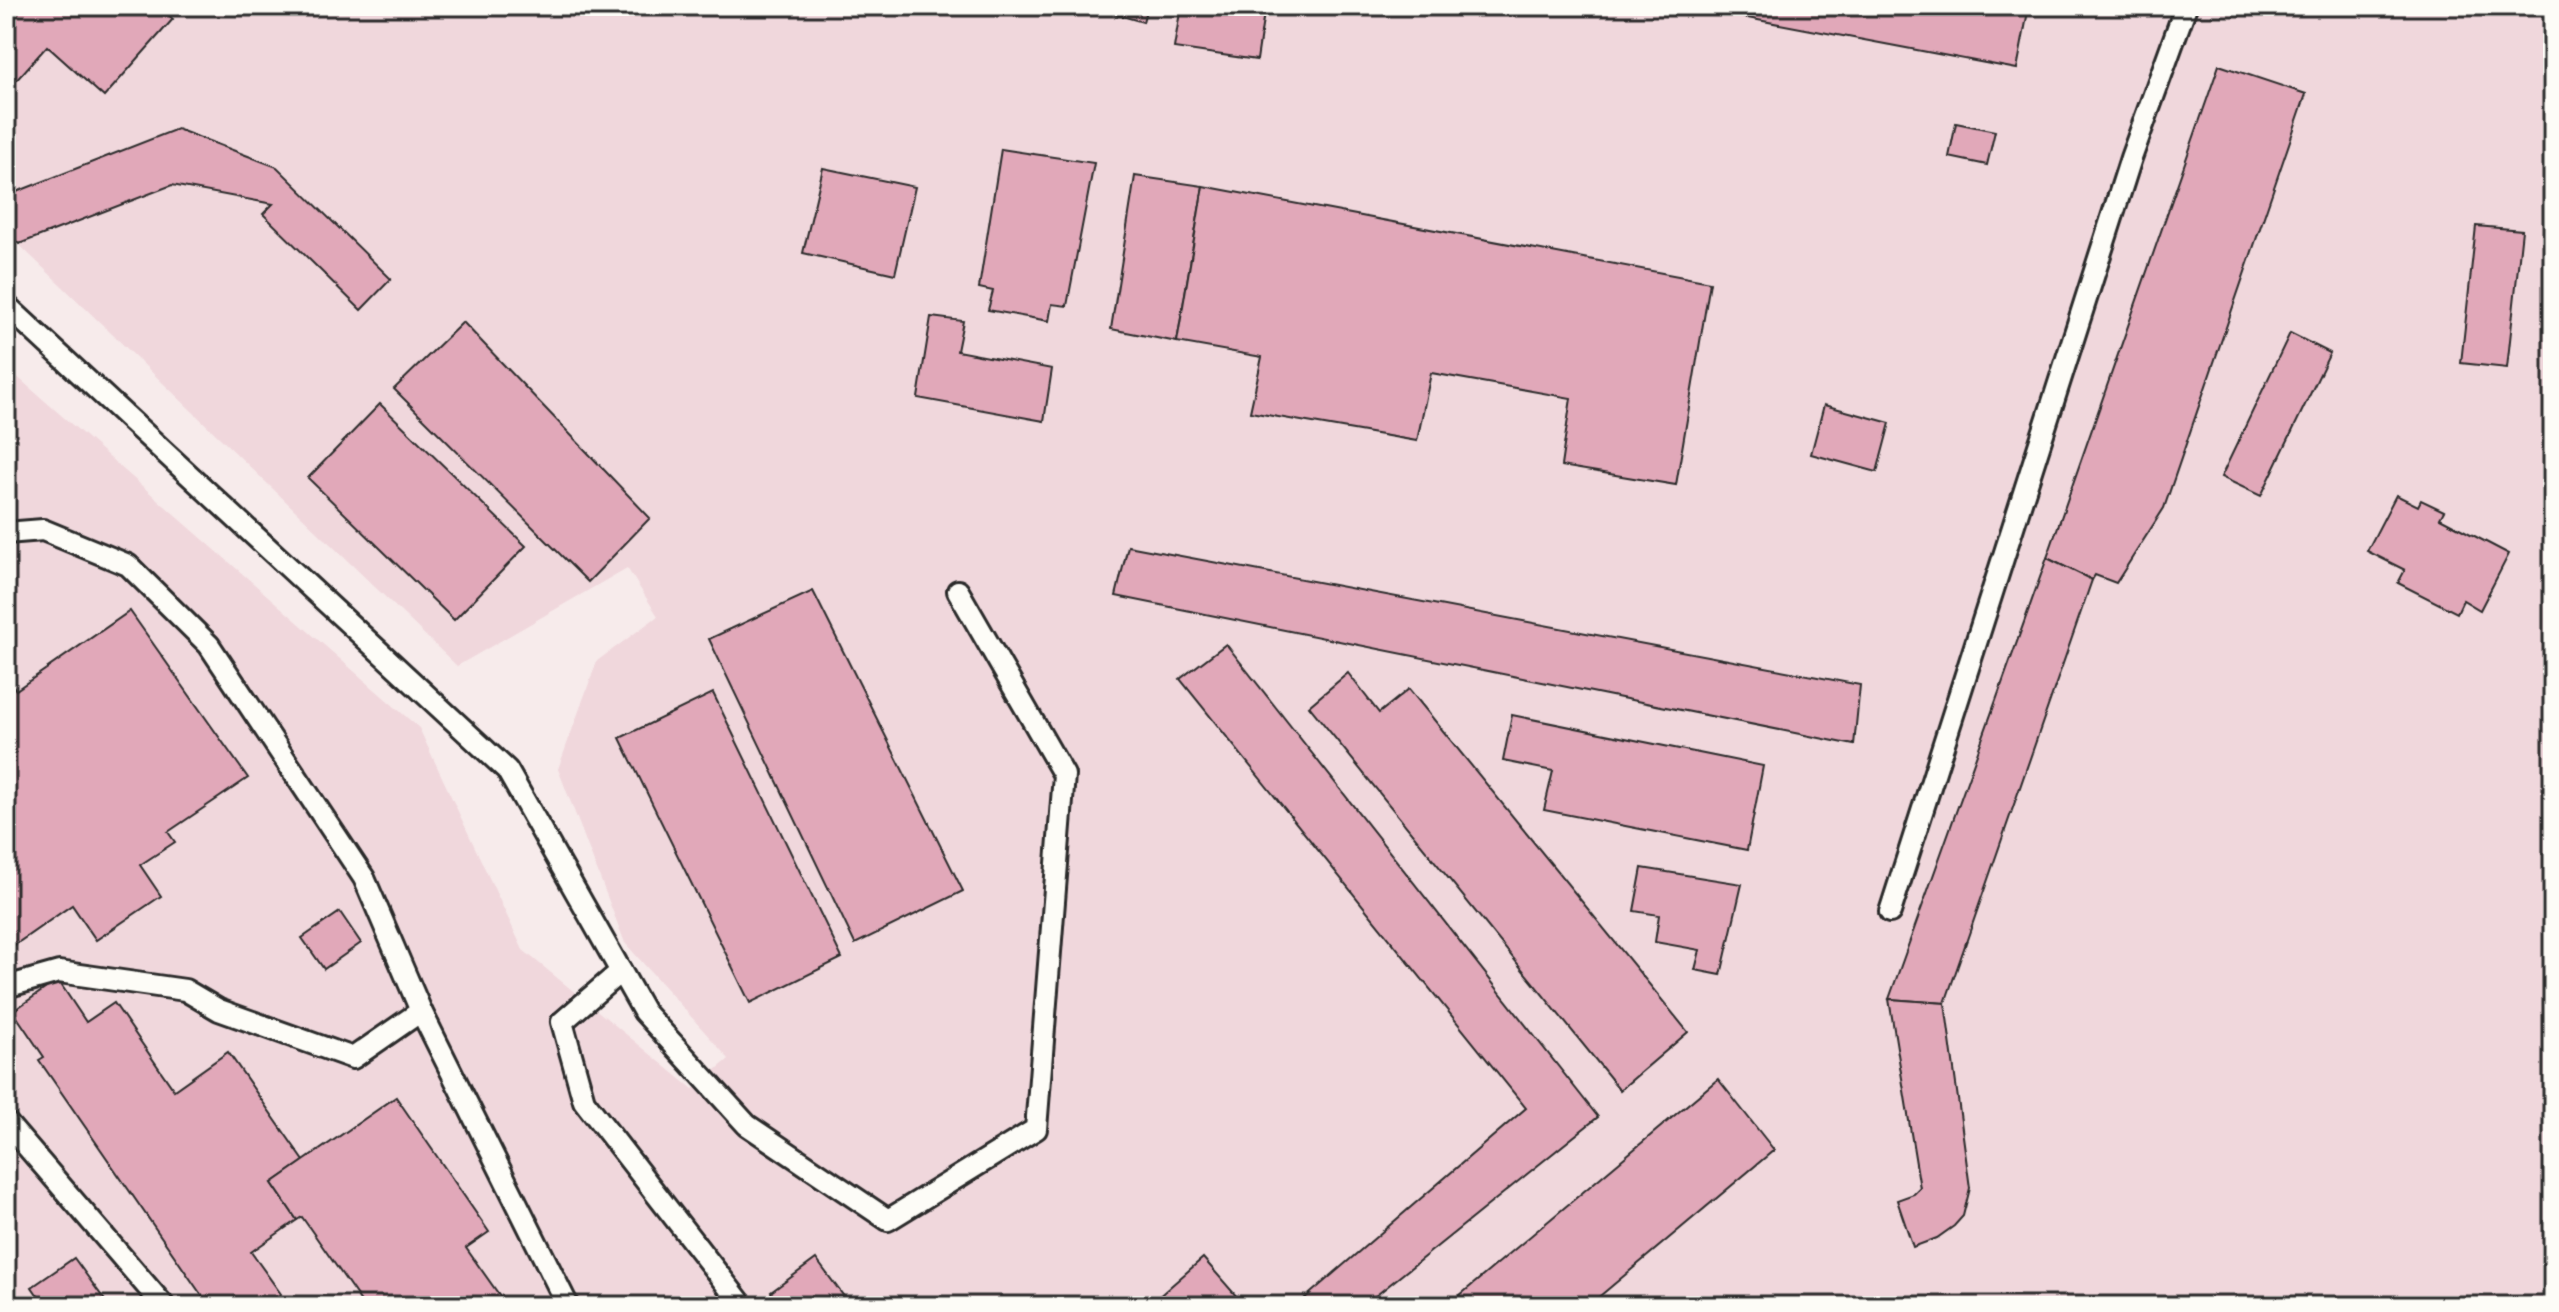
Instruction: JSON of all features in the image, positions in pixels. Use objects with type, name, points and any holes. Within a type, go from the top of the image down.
[{"type":"lane","points":[[1890,912],[2131,158],[2186,6]]},
{"type":"lane","points":[[6,305],[507,770],[644,1012],[747,1125],[888,1220],[1036,1129],[1064,775],[958,591]]},
{"type":"lane","points":[[6,533],[43,530],[128,565],[209,645],[364,878],[421,1011],[568,1306]]},
{"type":"lane","points":[[621,971],[562,1022],[584,1101],[743,1306]]},
{"type":"lane","points":[[6,987],[59,972],[185,990],[219,1010],[353,1058],[421,1011]]},
{"type":"lane","points":[[6,1122],[164,1306]]},
{"type":"shaded area","points":[[6,6],[2553,6],[2553,1306],[6,1306],[6,367],[419,728],[523,950],[693,1089],[729,1059],[625,943],[558,769],[597,661],[658,616],[627,568],[457,666],[6,232]]},
{"type":"building","points":[[6,6],[158,6],[173,19],[104,97],[47,46],[6,92]]},
{"type":"building","points":[[1087,6],[1147,6],[1143,22]]},
{"type":"building","points":[[1181,6],[1265,6],[1257,60],[1174,48]]},
{"type":"building","points":[[1745,6],[2029,6],[2017,69],[1742,17]]},
{"type":"building","points":[[2219,65],[2306,94],[2164,508],[2116,583],[2095,575],[2092,580],[2047,558]]},
{"type":"building","points":[[1956,123],[1995,131],[1987,165],[1949,157]]},
{"type":"building","points":[[177,129],[277,167],[391,279],[361,310],[263,214],[273,204],[172,185],[19,244],[6,232],[6,196]]},
{"type":"building","points":[[1001,149],[1094,163],[1067,306],[1052,304],[1049,321],[988,310],[993,291],[979,288]]},
{"type":"building","points":[[823,168],[915,187],[895,274],[803,253]]},
{"type":"building","points":[[1135,176],[1203,186],[1177,342],[1111,329]]},
{"type":"building","points":[[1203,186],[1710,282],[1676,485],[1561,466],[1571,398],[1431,373],[1417,441],[1250,412],[1262,357],[1177,342]]},
{"type":"building","points":[[2476,226],[2522,230],[2507,368],[2461,363]]},
{"type":"building","points":[[931,317],[963,321],[957,351],[1052,369],[1044,421],[918,398]]},
{"type":"building","points":[[463,322],[650,518],[588,582],[394,389]]},
{"type":"building","points":[[2290,333],[2330,353],[2261,496],[2221,477]]},
{"type":"building","points":[[380,404],[526,546],[454,620],[308,478]]},
{"type":"building","points":[[1824,405],[1890,423],[1877,472],[1811,454]]},
{"type":"building","points":[[2396,495],[2418,506],[2421,500],[2444,511],[2440,518],[2509,554],[2480,610],[2463,600],[2457,613],[2398,583],[2405,570],[2367,551]]},
{"type":"building","points":[[1128,546],[1860,685],[1854,745],[1116,596]]},
{"type":"building","points":[[2047,558],[2092,580],[1945,1003],[1889,999]]},
{"type":"building","points":[[813,591],[963,891],[855,944],[709,639]]},
{"type":"building","points":[[130,611],[248,778],[168,832],[175,842],[140,865],[161,896],[96,940],[72,905],[6,951],[6,675],[16,690]]},
{"type":"building","points":[[1226,644],[1598,1117],[1363,1306],[1313,1306],[1305,1298],[1526,1108],[1180,679]]},
{"type":"building","points":[[1348,673],[1379,713],[1409,689],[1688,1032],[1620,1090],[1309,706]]},
{"type":"building","points":[[713,693],[842,958],[750,1003],[620,738]]},
{"type":"building","points":[[1512,715],[1763,766],[1747,850],[1544,810],[1553,771],[1503,761]]},
{"type":"building","points":[[1642,868],[1742,884],[1721,975],[1695,970],[1700,950],[1655,942],[1659,915],[1634,911]]},
{"type":"building","points":[[340,912],[361,943],[324,969],[302,938]]},
{"type":"building","points":[[58,980],[86,1022],[114,1003],[174,1090],[228,1052],[304,1161],[272,1183],[297,1220],[251,1252],[281,1294],[264,1306],[209,1306],[39,1060],[44,1057],[13,1011]]},
{"type":"building","points":[[1889,999],[1945,1003],[1970,1188],[1963,1216],[1954,1226],[1937,1238],[1913,1247],[1897,1200],[1914,1194],[1920,1188]]},
{"type":"building","points":[[1718,1079],[1774,1150],[1588,1306],[1447,1306]]},
{"type":"building","points":[[396,1097],[489,1232],[466,1248],[507,1306],[364,1306],[302,1217],[297,1220],[272,1183]]},
{"type":"building","points":[[74,1258],[109,1306],[45,1306],[32,1287]]},
{"type":"building","points":[[1203,1258],[1245,1306],[1148,1306]]},
{"type":"building","points":[[816,1259],[851,1306],[781,1306],[771,1292]]}]
